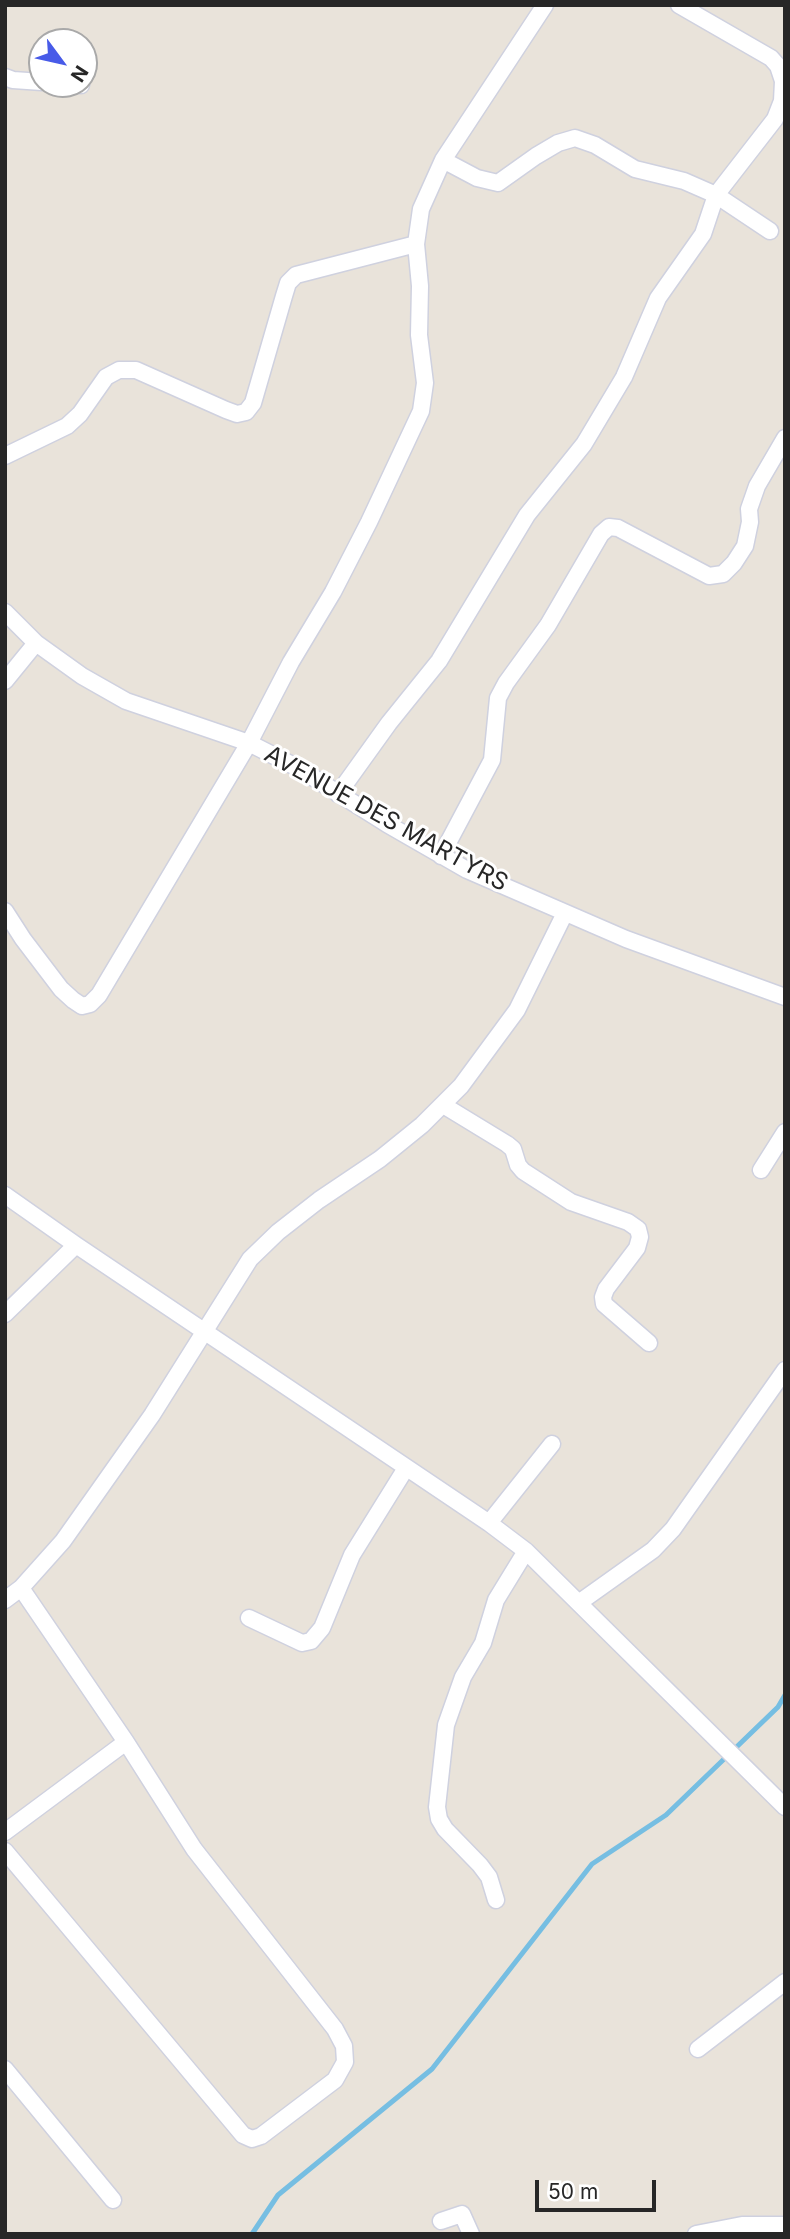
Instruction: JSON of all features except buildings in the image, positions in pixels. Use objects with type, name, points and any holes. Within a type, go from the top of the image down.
[{"type":"street","points":[[5,911],[61,989],[82,1006],[90,1004],[99,995],[249,743],[291,662],[347,567],[421,411],[425,383],[419,335],[420,285],[416,244],[421,209],[443,160],[545,5]]},
{"type":"street","points":[[338,794],[389,723],[439,661],[527,515],[584,444],[624,377],[658,298],[703,234],[716,195],[775,119],[782,101],[781,66],[679,5]]},
{"type":"street","points":[[5,77],[28,81]]},
{"type":"street","points":[[443,160],[477,178],[498,183],[558,143],[575,138],[595,145],[635,169],[684,181],[716,195],[770,231]]},
{"type":"street","points":[[5,456],[67,426],[80,414],[106,377],[119,370],[136,370],[226,410],[237,414],[246,412],[253,404],[288,283],[296,275],[416,244]]},
{"type":"street","points":[[441,856],[492,760],[498,698],[548,625],[601,534],[609,527],[618,528],[709,576],[723,574],[745,546],[750,522],[749,509],[757,486],[785,438]]},
{"type":"street","name":"AVENUE DES MARTYRS","points":[[5,611],[36,643],[82,676],[126,701],[249,743],[298,768],[441,856],[499,885],[626,939],[785,997]]},
{"type":"street","points":[[5,681],[36,643]]},
{"type":"street","points":[[5,1600],[22,1588],[63,1541],[152,1415],[250,1259],[278,1232],[319,1200],[380,1158],[443,1105],[461,1086],[517,1010],[565,913]]},
{"type":"street","points":[[443,1105],[507,1144],[513,1149],[523,1171],[561,1196],[587,1209],[628,1222],[638,1229],[640,1237],[637,1248],[603,1297],[604,1304],[649,1343]]},
{"type":"street","points":[[761,1170],[785,1132]]},
{"type":"street","points":[[5,1195],[489,1523],[526,1551],[785,1807]]},
{"type":"street","points":[[5,1314],[76,1245]]},
{"type":"street","points":[[580,1602],[653,1550],[673,1529],[785,1370]]},
{"type":"street","points":[[489,1523],[552,1444]]},
{"type":"street","points":[[249,1618],[302,1643],[311,1642],[322,1628],[352,1555],[406,1468]]},
{"type":"street","points":[[496,1900],[489,1877],[445,1829],[439,1819],[438,1807],[446,1725],[463,1677],[483,1643],[496,1600],[526,1551]]},
{"type":"street","points":[[5,1851],[243,2135],[253,2139],[261,2136],[335,2080],[345,2062],[344,2046],[335,2029],[194,1849],[22,1588]]},
{"type":"street","points":[[5,1832],[126,1742]]},
{"type":"street","points":[[698,2049],[785,1982]]},
{"type":"street","points":[[5,2069],[113,2200]]},
{"type":"street","points":[[441,2221],[462,2214],[471,2234]]},
{"type":"street","points":[[696,2234],[742,2225],[785,2225]]},
{"type":"waterway","points":[[252,2234],[278,2195],[432,2069],[592,1864],[666,1815],[778,1707],[785,1695]]}]
